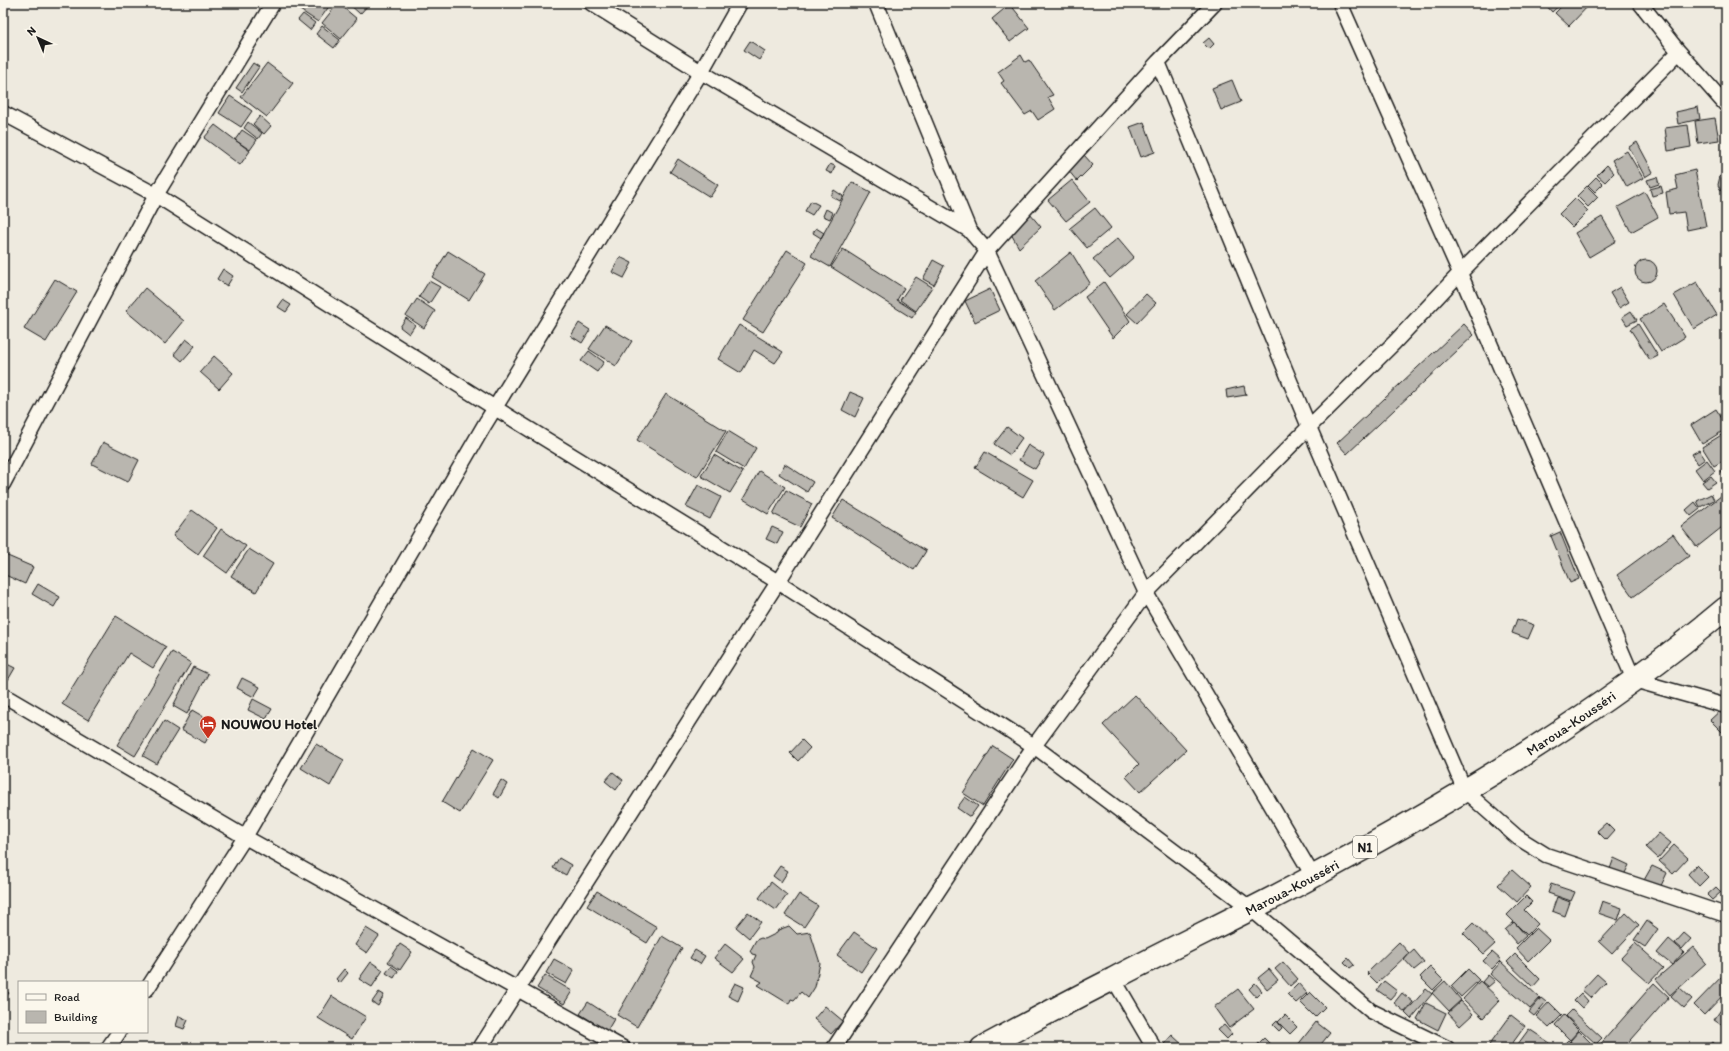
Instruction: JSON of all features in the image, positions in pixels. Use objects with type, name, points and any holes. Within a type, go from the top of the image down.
[{"type":"highway","name":"Maroua-Kousséri","points":[[982,1048],[1113,978],[1313,876],[1465,791],[1562,731],[1634,680],[1726,608]]},
{"type":"street","points":[[3,484],[156,195],[274,3]]},
{"type":"street","points":[[591,3],[701,72],[970,230]]},
{"type":"street","points":[[148,987],[245,837],[495,408],[701,72],[740,3]]},
{"type":"street","points":[[876,3],[970,230],[987,251],[1146,593],[1313,876]]},
{"type":"street","points":[[480,1048],[778,582],[987,251],[1158,62],[1215,3]]},
{"type":"street","points":[[1340,3],[1460,273],[1634,680],[1726,706]]},
{"type":"street","points":[[1640,3],[1679,52],[1726,105]]},
{"type":"street","points":[[834,1048],[1034,746],[1146,593],[1394,343],[1460,273],[1679,52]]},
{"type":"street","points":[[1158,62],[1309,427],[1465,791],[1517,837],[1546,855],[1726,915]]},
{"type":"street","points":[[3,114],[156,195],[495,408],[778,582],[1034,746],[1250,908],[1371,1011],[1447,1048]]},
{"type":"street","points":[[3,695],[245,837],[623,1048]]},
{"type":"street","points":[[1113,978],[1154,1048]]},
{"type":"street","points":[[108,1048],[118,1033]]},
{"type":"building","points":[[296,3],[328,3],[330,5],[318,22],[294,6]]},
{"type":"building","points":[[338,3],[357,19],[341,39],[322,23]]},
{"type":"building","points":[[348,3],[370,3],[360,14]]},
{"type":"building","points":[[1562,3],[1552,12],[1545,4]]},
{"type":"building","points":[[1565,3],[1591,3],[1569,26],[1555,13]]},
{"type":"building","points":[[1010,4],[1029,28],[1010,42],[992,19]]},
{"type":"building","points":[[303,14],[315,23],[310,30],[298,20]]},
{"type":"building","points":[[322,26],[340,40],[334,48],[316,34]]},
{"type":"building","points":[[1209,38],[1214,44],[1209,49],[1203,43]]},
{"type":"building","points":[[750,41],[765,51],[759,60],[744,50]]},
{"type":"building","points":[[1021,55],[1025,62],[1029,60],[1053,95],[1048,97],[1055,109],[1038,120],[1032,111],[1025,115],[1001,83],[1004,81],[998,72]]},
{"type":"building","points":[[253,63],[259,67],[242,92],[236,88]]},
{"type":"building","points":[[267,63],[293,83],[267,117],[241,97]]},
{"type":"building","points":[[1232,80],[1241,102],[1221,110],[1212,88]]},
{"type":"building","points":[[230,96],[252,111],[241,127],[219,113]]},
{"type":"building","points":[[1698,107],[1700,119],[1678,124],[1676,112]]},
{"type":"building","points":[[260,116],[271,126],[264,134],[253,124]]},
{"type":"building","points":[[1715,118],[1719,140],[1698,143],[1695,121]]},
{"type":"building","points":[[248,122],[262,133],[258,139],[244,128]]},
{"type":"building","points":[[1144,122],[1155,152],[1141,157],[1130,127]]},
{"type":"building","points":[[215,125],[250,151],[240,165],[204,138]]},
{"type":"building","points":[[1688,125],[1691,147],[1668,151],[1665,128]]},
{"type":"building","points":[[242,130],[257,140],[250,150],[235,140]]},
{"type":"building","points":[[1637,142],[1653,172],[1645,177],[1629,147]]},
{"type":"building","points":[[1627,151],[1643,178],[1627,187],[1612,160]]},
{"type":"building","points":[[1084,155],[1093,165],[1077,181],[1068,170]]},
{"type":"building","points":[[678,159],[718,185],[710,197],[670,172]]},
{"type":"building","points":[[830,164],[835,166],[832,174],[826,171]]},
{"type":"building","points":[[1607,165],[1614,173],[1605,182],[1597,175]]},
{"type":"building","points":[[1695,170],[1706,226],[1687,230],[1684,212],[1669,214],[1666,192],[1678,189],[1675,175]]},
{"type":"building","points":[[1726,172],[1726,193],[1720,189],[1718,185],[1720,176]]},
{"type":"building","points":[[1596,177],[1603,184],[1595,192],[1588,185]]},
{"type":"building","points":[[1657,177],[1659,184],[1650,187],[1647,180]]},
{"type":"building","points":[[1072,180],[1090,202],[1066,221],[1048,200]]},
{"type":"building","points":[[852,182],[871,192],[830,267],[811,256]]},
{"type":"building","points":[[1587,186],[1598,197],[1588,207],[1577,196]]},
{"type":"building","points":[[1661,186],[1663,193],[1652,196],[1650,189]]},
{"type":"building","points":[[834,190],[843,196],[840,201],[831,196]]},
{"type":"building","points":[[1645,192],[1658,217],[1631,232],[1618,207]]},
{"type":"building","points":[[1575,198],[1588,211],[1572,227],[1559,214]]},
{"type":"building","points":[[811,201],[819,205],[812,215],[805,211]]},
{"type":"building","points":[[1095,208],[1111,228],[1087,248],[1070,228]]},
{"type":"building","points":[[826,209],[833,213],[830,219],[823,216]]},
{"type":"building","points":[[1030,214],[1041,227],[1019,248],[1011,234]]},
{"type":"building","points":[[1602,217],[1616,241],[1589,257],[1575,233]]},
{"type":"building","points":[[816,228],[824,233],[821,238],[813,233]]},
{"type":"building","points":[[1118,238],[1134,257],[1110,278],[1093,259]]},
{"type":"building","points":[[843,249],[904,288],[897,300],[916,312],[912,318],[831,267]]},
{"type":"building","points":[[787,250],[807,263],[763,332],[743,320]]},
{"type":"building","points":[[448,251],[485,274],[469,300],[432,277]]},
{"type":"building","points":[[1071,252],[1090,283],[1055,310],[1035,281]]},
{"type":"building","points":[[620,257],[632,263],[624,278],[612,272]]},
{"type":"building","points":[[933,260],[944,266],[934,285],[923,279]]},
{"type":"building","points":[[1646,260],[1654,263],[1657,271],[1654,279],[1646,282],[1638,279],[1635,271],[1638,263]]},
{"type":"building","points":[[223,269],[233,276],[227,286],[217,279]]},
{"type":"building","points":[[916,277],[932,287],[916,311],[900,300]]},
{"type":"building","points":[[55,279],[77,292],[46,342],[24,329]]},
{"type":"building","points":[[429,281],[440,287],[429,304],[419,297]]},
{"type":"building","points":[[1104,282],[1130,321],[1113,338],[1085,297]]},
{"type":"building","points":[[1697,282],[1717,315],[1694,329],[1674,295]]},
{"type":"building","points":[[1620,287],[1629,302],[1619,308],[1610,293]]},
{"type":"building","points":[[145,288],[184,321],[165,344],[126,311]]},
{"type":"building","points":[[990,289],[1000,310],[975,322],[965,301]]},
{"type":"building","points":[[1146,294],[1156,303],[1137,323],[1127,314]]},
{"type":"building","points":[[417,299],[435,311],[424,328],[406,316]]},
{"type":"building","points":[[283,300],[291,305],[286,312],[278,307]]},
{"type":"building","points":[[1664,304],[1685,337],[1661,352],[1640,319]]},
{"type":"building","points":[[1631,311],[1637,320],[1627,325],[1622,317]]},
{"type":"building","points":[[406,318],[415,325],[409,334],[400,327]]},
{"type":"building","points":[[579,323],[590,330],[582,343],[571,336]]},
{"type":"building","points":[[1464,324],[1474,335],[1347,454],[1337,443]]},
{"type":"building","points":[[1638,324],[1658,356],[1650,360],[1630,329]]},
{"type":"building","points":[[605,325],[632,341],[616,366],[589,349]]},
{"type":"building","points":[[739,325],[783,352],[775,363],[754,350],[741,373],[718,359]]},
{"type":"building","points":[[186,339],[195,346],[182,361],[174,354]]},
{"type":"building","points":[[589,351],[604,362],[597,372],[581,361]]},
{"type":"building","points":[[214,356],[233,373],[219,389],[200,372]]},
{"type":"building","points":[[1244,386],[1246,395],[1227,398],[1226,390]]},
{"type":"building","points":[[850,392],[864,398],[855,417],[842,410]]},
{"type":"building","points":[[666,394],[726,431],[697,477],[637,440]]},
{"type":"building","points":[[1716,409],[1726,425],[1726,429],[1702,444],[1691,425]]},
{"type":"building","points":[[1007,427],[1022,438],[1010,455],[994,444]]},
{"type":"building","points":[[728,431],[756,448],[744,469],[716,452]]},
{"type":"building","points":[[1723,434],[1726,439],[1726,459],[1714,466],[1702,447]]},
{"type":"building","points":[[103,442],[139,460],[128,482],[92,464]]},
{"type":"building","points":[[1028,445],[1044,455],[1035,469],[1019,460]]},
{"type":"building","points":[[1699,450],[1705,459],[1698,464],[1692,454]]},
{"type":"building","points":[[985,452],[1033,480],[1023,497],[975,468]]},
{"type":"building","points":[[714,455],[743,472],[730,493],[701,476]]},
{"type":"building","points":[[1707,460],[1715,471],[1703,480],[1695,469]]},
{"type":"building","points":[[785,464],[813,482],[807,492],[779,474]]},
{"type":"building","points":[[1726,468],[1726,478],[1721,471]]},
{"type":"building","points":[[759,471],[785,487],[768,514],[743,499]]},
{"type":"building","points":[[1711,476],[1716,482],[1707,488],[1702,482]]},
{"type":"building","points":[[698,485],[721,497],[710,519],[686,507]]},
{"type":"building","points":[[786,490],[812,504],[800,527],[773,514]]},
{"type":"building","points":[[1726,492],[1726,524],[1697,547],[1681,527]]},
{"type":"building","points":[[1711,494],[1714,500],[1700,507],[1697,501]]},
{"type":"building","points":[[843,500],[926,551],[914,570],[832,518]]},
{"type":"building","points":[[1695,502],[1700,509],[1691,516],[1686,510]]},
{"type":"building","points":[[192,510],[217,528],[198,554],[173,536]]},
{"type":"building","points":[[772,527],[783,532],[777,544],[766,539]]},
{"type":"building","points":[[221,529],[246,546],[227,573],[203,556]]},
{"type":"building","points":[[1560,532],[1579,579],[1570,583],[1551,536]]},
{"type":"building","points":[[1673,534],[1689,556],[1633,597],[1617,575]]},
{"type":"building","points":[[249,549],[273,564],[256,592],[231,576]]},
{"type":"building","points":[[3,554],[33,567],[25,584],[3,574]]},
{"type":"building","points":[[38,584],[60,597],[54,607],[32,594]]},
{"type":"building","points":[[116,616],[166,647],[153,668],[129,653],[88,720],[62,704]]},
{"type":"building","points":[[1517,619],[1534,625],[1528,639],[1512,633]]},
{"type":"building","points":[[172,652],[191,663],[135,756],[117,745]]},
{"type":"building","points":[[3,662],[15,668],[8,680],[3,677]]},
{"type":"building","points":[[193,667],[208,674],[187,714],[173,706]]},
{"type":"building","points":[[242,678],[260,687],[254,697],[237,688]]},
{"type":"building","points":[[1135,695],[1186,750],[1140,792],[1126,777],[1139,764],[1103,725]]},
{"type":"building","points":[[253,699],[272,709],[266,719],[248,710]]},
{"type":"building","points":[[1723,708],[1726,711],[1726,736],[1710,720]]},
{"type":"building","points":[[192,710],[216,724],[205,743],[181,730]]},
{"type":"building","points":[[164,721],[178,730],[157,764],[143,756]]},
{"type":"building","points":[[802,740],[810,748],[798,761],[790,753]]},
{"type":"building","points":[[316,744],[344,760],[330,786],[301,768]]},
{"type":"building","points":[[993,746],[1013,759],[983,806],[963,793]]},
{"type":"building","points":[[474,748],[493,760],[460,813],[442,802]]},
{"type":"building","points":[[613,772],[623,780],[616,790],[605,781]]},
{"type":"building","points":[[501,780],[507,784],[499,798],[493,794]]},
{"type":"building","points":[[965,797],[978,806],[970,817],[957,808]]},
{"type":"building","points":[[1606,823],[1614,831],[1606,840],[1597,831]]},
{"type":"building","points":[[1659,833],[1671,843],[1658,858],[1646,847]]},
{"type":"building","points":[[1674,845],[1688,858],[1673,874],[1659,861]]},
{"type":"building","points":[[559,858],[571,865],[566,875],[553,868]]},
{"type":"building","points":[[1614,858],[1629,865],[1624,875],[1610,869]]},
{"type":"building","points":[[1696,865],[1708,877],[1699,886],[1688,874]]},
{"type":"building","points":[[780,866],[788,871],[781,882],[773,876]]},
{"type":"building","points":[[1652,866],[1667,873],[1659,890],[1643,882]]},
{"type":"building","points":[[1512,870],[1531,887],[1517,902],[1498,885]]},
{"type":"building","points":[[771,882],[787,895],[776,910],[759,898]]},
{"type":"building","points":[[1551,884],[1575,892],[1571,901],[1548,893]]},
{"type":"building","points":[[1716,887],[1721,892],[1712,900],[1707,895]]},
{"type":"building","points":[[597,891],[657,927],[647,943],[587,906]]},
{"type":"building","points":[[799,894],[818,906],[804,927],[785,915]]},
{"type":"building","points":[[1526,896],[1532,902],[1524,910],[1538,924],[1527,935],[1507,915]]},
{"type":"building","points":[[1557,897],[1570,902],[1565,916],[1552,911]]},
{"type":"building","points":[[1602,901],[1622,908],[1618,920],[1598,913]]},
{"type":"building","points":[[748,912],[761,922],[749,938],[736,927]]},
{"type":"building","points":[[1626,913],[1639,925],[1612,954],[1599,942]]},
{"type":"building","points":[[1647,921],[1658,929],[1645,947],[1634,940]]},
{"type":"building","points":[[1514,922],[1526,936],[1517,944],[1505,930]]},
{"type":"building","points":[[1473,923],[1495,944],[1484,954],[1463,933]]},
{"type":"building","points":[[789,926],[797,934],[810,932],[820,963],[815,987],[808,998],[801,992],[794,1000],[791,999],[789,1004],[758,985],[762,982],[751,976],[755,967],[753,962],[756,955],[752,954],[750,951],[756,940],[761,938],[765,939],[777,933],[778,930]]},
{"type":"building","points":[[366,928],[379,936],[367,953],[355,945]]},
{"type":"building","points":[[1536,928],[1549,940],[1528,961],[1516,948]]},
{"type":"building","points":[[854,932],[877,948],[861,972],[837,955]]},
{"type":"building","points":[[1684,933],[1691,939],[1682,949],[1675,943]]},
{"type":"building","points":[[662,936],[682,948],[637,1027],[617,1015]]},
{"type":"building","points":[[1669,939],[1684,952],[1672,965],[1657,953]]},
{"type":"building","points":[[1399,942],[1409,953],[1377,983],[1367,973]]},
{"type":"building","points":[[1635,943],[1663,968],[1649,983],[1621,958]]},
{"type":"building","points":[[400,944],[412,952],[400,970],[388,962]]},
{"type":"building","points":[[725,944],[744,959],[733,972],[714,958]]},
{"type":"building","points":[[1693,947],[1706,963],[1670,995],[1656,979]]},
{"type":"building","points":[[695,950],[705,956],[700,964],[690,958]]},
{"type":"building","points":[[1414,950],[1424,962],[1414,970],[1404,959]]},
{"type":"building","points":[[1492,952],[1501,960],[1492,969],[1483,961]]},
{"type":"building","points":[[1515,954],[1540,979],[1533,987],[1507,962]]},
{"type":"building","points":[[1348,958],[1354,965],[1350,968],[1344,962]]},
{"type":"building","points":[[554,959],[574,970],[566,984],[546,973]]},
{"type":"building","points":[[371,962],[383,970],[372,987],[359,979]]},
{"type":"building","points":[[1283,962],[1298,979],[1290,986],[1275,969]]},
{"type":"building","points":[[1501,962],[1540,998],[1530,1009],[1490,974]]},
{"type":"building","points":[[391,966],[398,971],[394,978],[386,973]]},
{"type":"building","points":[[1430,967],[1443,980],[1433,990],[1420,977]]},
{"type":"building","points":[[344,969],[348,973],[340,983],[336,979]]},
{"type":"building","points":[[1269,969],[1278,980],[1267,989],[1258,978]]},
{"type":"building","points":[[1468,969],[1479,980],[1461,997],[1451,986]]},
{"type":"building","points":[[1726,972],[1726,992],[1704,1015],[1694,1005]]},
{"type":"building","points":[[1597,974],[1606,982],[1591,998],[1582,990]]},
{"type":"building","points":[[545,975],[572,991],[564,1004],[537,988]]},
{"type":"building","points":[[1488,975],[1495,981],[1488,987],[1482,982]]},
{"type":"building","points":[[1384,981],[1397,991],[1390,999],[1377,990]]},
{"type":"building","points":[[1445,981],[1461,1000],[1449,1011],[1432,993]]},
{"type":"building","points":[[1480,981],[1500,1000],[1483,1018],[1463,999]]},
{"type":"building","points":[[735,983],[744,987],[738,1001],[728,996]]},
{"type":"building","points":[[1255,983],[1262,991],[1256,997],[1249,989]]},
{"type":"building","points":[[1298,983],[1307,993],[1296,1003],[1287,994]]},
{"type":"building","points":[[1654,983],[1669,997],[1624,1048],[1597,1048]]},
{"type":"building","points":[[1679,987],[1692,999],[1684,1008],[1671,996]]},
{"type":"building","points":[[3,988],[9,993],[3,1001]]},
{"type":"building","points":[[1238,989],[1254,1009],[1229,1028],[1214,1007]]},
{"type":"building","points":[[1426,989],[1432,994],[1411,1019],[1405,1013]]},
{"type":"building","points":[[379,992],[384,995],[378,1006],[372,1002]]},
{"type":"building","points":[[1310,992],[1325,1007],[1315,1017],[1300,1002]]},
{"type":"building","points":[[1402,993],[1413,1002],[1405,1012],[1394,1003]]},
{"type":"building","points":[[1581,993],[1588,1001],[1582,1008],[1574,1000]]},
{"type":"building","points":[[332,996],[366,1017],[352,1039],[318,1018]]},
{"type":"building","points":[[1541,998],[1546,1002],[1534,1016],[1529,1012]]},
{"type":"building","points":[[1461,1001],[1473,1014],[1460,1026],[1448,1013]]},
{"type":"building","points":[[588,1002],[614,1019],[607,1031],[580,1014]]},
{"type":"building","points":[[1549,1002],[1562,1015],[1549,1028],[1536,1016]]},
{"type":"building","points":[[1726,1002],[1726,1028],[1714,1020]]},
{"type":"building","points":[[1426,1003],[1446,1013],[1438,1030],[1417,1019]]},
{"type":"building","points":[[825,1006],[843,1021],[831,1034],[814,1019]]},
{"type":"building","points":[[1572,1010],[1602,1038],[1596,1044],[1566,1016]]},
{"type":"building","points":[[1285,1015],[1297,1027],[1290,1034],[1278,1022]]},
{"type":"building","points":[[1511,1015],[1525,1026],[1509,1048],[1493,1048],[1489,1045]]},
{"type":"building","points":[[1564,1015],[1579,1030],[1570,1040],[1555,1025]]},
{"type":"building","points":[[179,1016],[188,1020],[184,1029],[176,1026]]},
{"type":"building","points":[[1277,1021],[1282,1028],[1279,1031],[1273,1025]]},
{"type":"building","points":[[1316,1022],[1330,1033],[1318,1048],[1300,1048],[1297,1046]]},
{"type":"building","points":[[1224,1025],[1232,1034],[1227,1039],[1218,1030]]},
{"type":"building","points":[[1529,1029],[1553,1045],[1551,1048],[1515,1048]]},
{"type":"building","points":[[1579,1031],[1596,1048],[1577,1048],[1570,1041]]},
{"type":"building","points":[[1172,1035],[1186,1048],[1169,1048],[1164,1044]]},
{"type":"building","points":[[1264,1038],[1274,1048],[1255,1047]]},
{"type":"building","points":[[1568,1040],[1576,1048],[1561,1047]]},
{"type":"building","points":[[1712,1042],[1718,1048],[1705,1048]]},
{"type":"place","name":"NOUWOU Hotel","points":[[208,739]]}]
